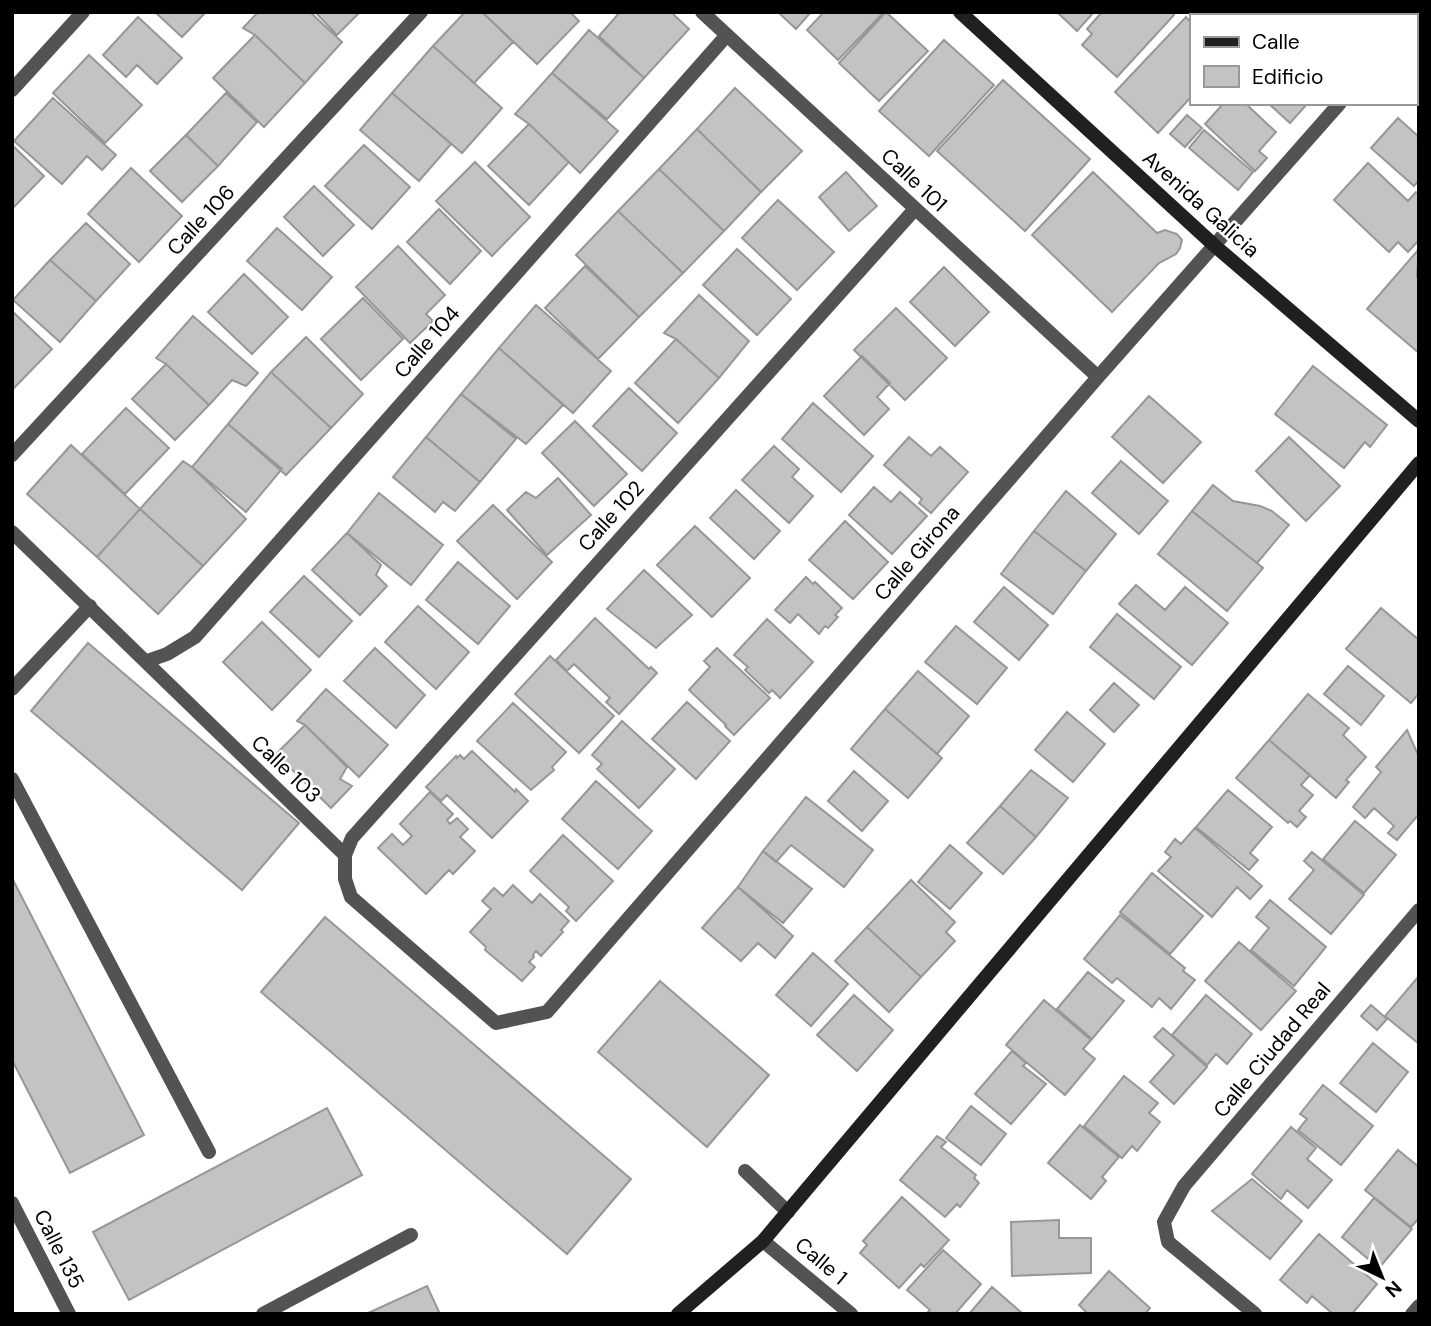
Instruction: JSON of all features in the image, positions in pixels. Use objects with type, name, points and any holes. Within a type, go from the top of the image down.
[{"type":"street","points":[[12,90],[83,12]]},
{"type":"street","name":"Calle 106","points":[[12,455],[421,12]]},
{"type":"street","name":"Calle 101","points":[[702,12],[1098,377]]},
{"type":"street","name":"Avenida Galicia","points":[[960,12],[1215,246],[1419,421]]},
{"type":"street","name":"Calle 104","points":[[147,661],[167,654],[195,638],[727,35]]},
{"type":"street","name":"Calle Girona","points":[[345,855],[345,879],[351,897],[496,1023],[547,1012],[1098,377],[1338,105]]},
{"type":"street","name":"Calle 102","points":[[345,855],[352,838],[915,209]]},
{"type":"street","points":[[678,1314],[764,1241],[1419,463]]},
{"type":"street","name":"Calle 103","points":[[12,532],[345,855]]},
{"type":"street","points":[[12,689],[90,606]]},
{"type":"street","points":[[12,779],[209,1152]]},
{"type":"street","name":"Calle Ciudad Real","points":[[1255,1314],[1168,1242],[1164,1222],[1184,1185],[1419,909]]},
{"type":"street","points":[[745,1171],[788,1212]]},
{"type":"street","name":"Calle 135","points":[[12,1203],[69,1314]]},
{"type":"street","points":[[262,1314],[411,1235]]},
{"type":"street","name":"Calle 1","points":[[764,1241],[851,1314]]},
{"type":"street","points":[[1412,1314],[1419,1306]]},
{"type":"building","points":[[155,12],[206,12],[182,37]]},
{"type":"building","points":[[258,12],[310,12],[342,42],[305,83],[255,35],[243,28]]},
{"type":"building","points":[[315,12],[360,12],[337,35]]},
{"type":"building","points":[[465,12],[482,12],[513,42],[474,83],[433,46]]},
{"type":"building","points":[[482,12],[570,12],[579,21],[537,64]]},
{"type":"building","points":[[620,12],[671,12],[689,29],[644,78],[599,36]]},
{"type":"building","points":[[778,12],[811,12],[796,29]]},
{"type":"building","points":[[824,12],[884,12],[838,60],[807,30]]},
{"type":"building","points":[[886,12],[928,51],[879,101],[839,63]]},
{"type":"building","points":[[1057,12],[1094,12],[1077,31]]},
{"type":"building","points":[[1102,12],[1171,12],[1174,15],[1117,77],[1082,45],[1092,34],[1087,29]]},
{"type":"building","points":[[138,17],[182,58],[157,84],[137,65],[126,77],[103,55]]},
{"type":"building","points":[[1186,17],[1190,22],[1190,98],[1158,133],[1115,92]]},
{"type":"building","points":[[589,30],[644,78],[607,119],[552,73]]},
{"type":"building","points":[[255,35],[305,83],[264,127],[213,78]]},
{"type":"building","points":[[944,40],[994,85],[929,156],[879,111]]},
{"type":"building","points":[[433,46],[502,108],[462,153],[392,93]]},
{"type":"building","points":[[89,55],[142,105],[105,143],[53,93]]},
{"type":"building","points":[[552,73],[618,131],[580,173],[515,114]]},
{"type":"building","points":[[1003,80],[1090,159],[1025,231],[937,151]]},
{"type":"building","points":[[735,88],[802,151],[761,192],[697,129]]},
{"type":"building","points":[[226,93],[257,122],[218,166],[186,135]]},
{"type":"building","points":[[392,93],[451,144],[419,181],[360,130]]},
{"type":"building","points":[[53,98],[116,155],[102,170],[87,156],[62,184],[14,141]]},
{"type":"building","points":[[1222,105],[1247,105],[1276,132],[1259,151],[1267,158],[1255,171],[1205,124]]},
{"type":"building","points":[[1270,105],[1306,105],[1290,123]]},
{"type":"building","points":[[1187,115],[1202,128],[1185,147],[1170,134]]},
{"type":"building","points":[[1398,118],[1419,137],[1419,180],[1414,186],[1371,148]]},
{"type":"building","points":[[529,124],[569,162],[529,205],[488,166]]},
{"type":"building","points":[[697,129],[761,192],[724,231],[659,169]]},
{"type":"building","points":[[1204,130],[1253,172],[1238,190],[1189,148]]},
{"type":"building","points":[[186,135],[218,166],[182,202],[150,171]]},
{"type":"building","points":[[12,145],[44,176],[12,209]]},
{"type":"building","points":[[364,145],[410,187],[372,229],[325,186]]},
{"type":"building","points":[[475,162],[530,217],[492,256],[436,201]]},
{"type":"building","points":[[1368,163],[1408,201],[1416,192],[1419,194],[1419,240],[1408,252],[1398,242],[1389,252],[1334,200]]},
{"type":"building","points":[[131,168],[182,216],[139,262],[88,214]]},
{"type":"building","points":[[659,169],[724,231],[683,273],[618,211]]},
{"type":"building","points":[[846,172],[877,206],[849,231],[819,197]]},
{"type":"building","points":[[1093,172],[1157,233],[1165,230],[1177,234],[1182,240],[1176,254],[1159,263],[1112,312],[1032,235]]},
{"type":"building","points":[[314,186],[354,225],[323,256],[284,217]]},
{"type":"building","points":[[778,200],[834,252],[797,290],[742,238]]},
{"type":"building","points":[[439,209],[481,251],[450,284],[407,242]]},
{"type":"building","points":[[618,211],[683,273],[639,317],[576,255]]},
{"type":"building","points":[[86,223],[130,264],[96,301],[50,260]]},
{"type":"building","points":[[277,228],[332,277],[302,310],[247,261]]},
{"type":"building","points":[[398,246],[445,295],[426,314],[433,321],[410,343],[356,287]]},
{"type":"building","points":[[737,249],[791,299],[757,335],[703,285]]},
{"type":"building","points":[[1419,249],[1417,276],[1419,353],[1367,309]]},
{"type":"building","points":[[50,260],[96,301],[60,342],[13,300]]},
{"type":"building","points":[[585,266],[639,317],[598,359],[545,308]]},
{"type":"building","points":[[944,267],[989,312],[955,346],[910,302]]},
{"type":"building","points":[[244,274],[288,317],[252,354],[208,312]]},
{"type":"building","points":[[699,295],[749,341],[719,378],[676,339],[664,333]]},
{"type":"building","points":[[363,298],[403,339],[361,380],[321,339]]},
{"type":"building","points":[[536,305],[611,371],[573,413],[499,348]]},
{"type":"building","points":[[896,308],[947,358],[905,400],[854,350]]},
{"type":"building","points":[[12,311],[52,349],[14,388],[12,386]]},
{"type":"building","points":[[193,316],[258,373],[246,386],[232,380],[209,405],[166,364],[156,358]]},
{"type":"building","points":[[306,337],[363,394],[331,428],[271,372]]},
{"type":"building","points":[[676,339],[719,378],[678,423],[635,383]]},
{"type":"building","points":[[499,348],[563,405],[526,444],[461,394]]},
{"type":"building","points":[[862,356],[890,383],[877,397],[889,409],[864,435],[824,396]]},
{"type":"building","points":[[166,364],[209,405],[175,440],[132,399]]},
{"type":"building","points":[[1313,366],[1387,425],[1370,447],[1365,442],[1344,468],[1275,414]]},
{"type":"building","points":[[271,372],[331,428],[286,475],[228,424]]},
{"type":"building","points":[[629,388],[677,433],[642,471],[593,426]]},
{"type":"building","points":[[461,394],[516,439],[480,482],[426,437]]},
{"type":"building","points":[[1149,396],[1201,442],[1163,483],[1112,437]]},
{"type":"building","points":[[813,403],[873,456],[841,492],[782,439]]},
{"type":"building","points":[[126,408],[169,448],[125,494],[82,454]]},
{"type":"building","points":[[575,421],[627,474],[594,506],[542,453]]},
{"type":"building","points":[[228,424],[282,469],[246,512],[192,467]]},
{"type":"building","points":[[426,437],[480,482],[455,511],[443,502],[435,512],[393,477]]},
{"type":"building","points":[[909,437],[931,456],[940,447],[968,472],[931,513],[919,503],[922,499],[884,465]]},
{"type":"building","points":[[1289,437],[1340,486],[1306,521],[1256,471]]},
{"type":"building","points":[[71,445],[140,509],[97,557],[27,494]]},
{"type":"building","points":[[774,446],[799,469],[792,477],[813,496],[789,523],[742,480]]},
{"type":"building","points":[[183,461],[246,519],[203,566],[140,509]]},
{"type":"building","points":[[1121,461],[1168,501],[1139,534],[1092,493]]},
{"type":"building","points":[[558,478],[591,515],[547,555],[507,510],[526,492],[536,498]]},
{"type":"building","points":[[1213,485],[1233,501],[1272,511],[1289,525],[1257,563],[1192,511]]},
{"type":"building","points":[[874,487],[891,502],[900,492],[927,516],[892,554],[849,515]]},
{"type":"building","points":[[736,490],[780,531],[754,559],[710,518]]},
{"type":"building","points":[[1066,491],[1116,534],[1086,571],[1034,531]]},
{"type":"building","points":[[379,493],[443,545],[411,585],[347,533]]},
{"type":"building","points":[[493,505],[552,562],[517,599],[457,541]]},
{"type":"building","points":[[140,509],[203,566],[158,614],[97,557]]},
{"type":"building","points":[[1192,511],[1263,568],[1227,611],[1158,554]]},
{"type":"building","points":[[845,521],[888,562],[853,599],[809,560]]},
{"type":"building","points":[[695,526],[750,578],[712,617],[657,565]]},
{"type":"building","points":[[1034,531],[1086,571],[1053,614],[1001,574]]},
{"type":"building","points":[[347,533],[381,565],[376,575],[387,586],[360,615],[312,570]]},
{"type":"building","points":[[458,562],[510,606],[478,644],[426,600]]},
{"type":"building","points":[[644,570],[692,615],[656,648],[607,609]]},
{"type":"building","points":[[304,576],[352,621],[319,657],[270,612]]},
{"type":"building","points":[[806,577],[842,608],[835,615],[838,617],[819,634],[798,614],[790,623],[775,610]]},
{"type":"building","points":[[1136,585],[1165,610],[1185,587],[1228,623],[1192,665],[1119,604]]},
{"type":"building","points":[[1004,587],[1048,625],[1019,660],[974,622]]},
{"type":"building","points":[[418,606],[469,652],[436,689],[385,642]]},
{"type":"building","points":[[1381,608],[1419,640],[1419,693],[1411,703],[1346,649]]},
{"type":"building","points":[[1117,614],[1181,667],[1154,699],[1090,647]]},
{"type":"building","points":[[595,618],[649,669],[651,667],[657,673],[619,714],[606,702],[610,698],[574,664],[567,671],[556,660]]},
{"type":"building","points":[[767,619],[813,662],[780,698],[772,690],[769,693],[745,670],[748,667],[734,655]]},
{"type":"building","points":[[262,622],[311,670],[272,710],[223,662]]},
{"type":"building","points":[[956,626],[1007,668],[977,704],[925,662]]},
{"type":"building","points":[[88,643],[299,823],[242,890],[31,711]]},
{"type":"building","points":[[375,648],[425,695],[396,728],[344,681]]},
{"type":"building","points":[[717,648],[770,698],[734,735],[689,690],[710,667],[704,661]]},
{"type":"building","points":[[550,656],[614,716],[579,753],[515,694]]},
{"type":"building","points":[[1348,666],[1384,696],[1361,725],[1324,694]]},
{"type":"building","points":[[918,671],[969,716],[937,754],[885,709]]},
{"type":"building","points":[[1114,683],[1139,705],[1114,732],[1090,710]]},
{"type":"building","points":[[326,689],[388,745],[359,777],[305,725],[297,721]]},
{"type":"building","points":[[1308,694],[1349,728],[1343,735],[1366,757],[1346,780],[1349,782],[1336,798],[1269,740]]},
{"type":"building","points":[[687,702],[730,741],[696,779],[652,739]]},
{"type":"building","points":[[513,703],[566,752],[552,767],[554,770],[531,790],[477,741]]},
{"type":"building","points":[[885,709],[942,758],[908,798],[851,749]]},
{"type":"building","points":[[1067,712],[1105,744],[1073,782],[1035,750]]},
{"type":"building","points":[[622,721],[675,769],[639,808],[597,769],[602,764],[592,755]]},
{"type":"building","points":[[305,725],[347,767],[340,779],[352,786],[331,808],[276,754]]},
{"type":"building","points":[[1407,730],[1419,757],[1419,814],[1397,840],[1388,833],[1394,826],[1374,808],[1365,818],[1353,807],[1381,772],[1376,767]]},
{"type":"building","points":[[1269,740],[1310,775],[1301,785],[1313,795],[1299,811],[1306,817],[1297,827],[1290,821],[1288,823],[1236,778]]},
{"type":"building","points":[[472,751],[528,801],[492,838],[447,795],[441,801],[426,787],[456,756],[457,758],[460,755],[464,759]]},
{"type":"building","points":[[1031,770],[1068,798],[1036,837],[1000,806]]},
{"type":"building","points":[[854,771],[888,801],[862,831],[828,801]]},
{"type":"building","points":[[596,781],[652,831],[618,869],[562,819]]},
{"type":"building","points":[[1228,790],[1272,827],[1250,853],[1258,860],[1249,870],[1196,827]]},
{"type":"building","points":[[430,792],[453,814],[447,820],[450,824],[457,818],[468,829],[460,837],[475,851],[453,874],[449,870],[426,894],[378,848],[392,834],[403,845],[412,836],[400,824]]},
{"type":"building","points":[[806,797],[873,850],[844,887],[791,845],[776,862],[763,851]]},
{"type":"building","points":[[1000,806],[1036,837],[1003,874],[967,843]]},
{"type":"building","points":[[1355,821],[1396,855],[1364,893],[1323,859]]},
{"type":"building","points":[[1195,828],[1262,886],[1250,899],[1237,887],[1212,917],[1158,871],[1171,857],[1165,852],[1175,839],[1181,844]]},
{"type":"building","points":[[563,835],[613,881],[576,921],[566,911],[569,907],[530,871]]},
{"type":"building","points":[[950,845],[982,873],[950,909],[918,882]]},
{"type":"building","points":[[763,851],[812,889],[783,923],[738,887]]},
{"type":"building","points":[[1312,852],[1364,895],[1331,934],[1289,899],[1314,870],[1304,861]]},
{"type":"building","points":[[1152,873],[1203,916],[1170,954],[1120,912]]},
{"type":"building","points":[[12,878],[144,1135],[70,1173],[12,1060]]},
{"type":"building","points":[[911,880],[955,922],[946,932],[955,941],[921,977],[867,927]]},
{"type":"building","points":[[513,885],[532,903],[540,894],[569,921],[561,930],[563,932],[541,956],[536,951],[529,962],[535,967],[522,981],[485,950],[486,947],[470,932],[491,909],[482,901],[494,888],[503,896]]},
{"type":"building","points":[[738,887],[793,936],[775,958],[758,943],[741,961],[702,928]]},
{"type":"building","points":[[1270,900],[1326,947],[1294,986],[1251,950],[1269,928],[1256,917]]},
{"type":"building","points":[[1120,915],[1185,968],[1183,971],[1195,980],[1171,1009],[1159,998],[1152,1007],[1117,978],[1112,983],[1084,959]]},
{"type":"building","points":[[325,917],[631,1179],[567,1254],[261,992]]},
{"type":"building","points":[[867,927],[921,977],[889,1012],[835,961]]},
{"type":"building","points":[[1239,942],[1296,991],[1261,1030],[1205,981]]},
{"type":"building","points":[[813,953],[848,984],[811,1026],[776,995]]},
{"type":"building","points":[[1088,972],[1124,1001],[1092,1039],[1057,1009]]},
{"type":"building","points":[[1419,977],[1419,1044],[1385,1016]]},
{"type":"building","points":[[660,981],[769,1075],[707,1147],[598,1052]]},
{"type":"building","points":[[854,995],[893,1030],[857,1071],[817,1035]]},
{"type":"building","points":[[1206,995],[1252,1034],[1227,1064],[1216,1054],[1207,1065],[1172,1035]]},
{"type":"building","points":[[1044,1000],[1091,1040],[1083,1049],[1095,1059],[1065,1095],[1006,1045]]},
{"type":"building","points":[[1371,1005],[1387,1019],[1377,1030],[1361,1016]]},
{"type":"building","points":[[1163,1028],[1207,1067],[1174,1104],[1150,1082],[1174,1055],[1154,1037]]},
{"type":"building","points":[[1373,1043],[1408,1072],[1376,1112],[1340,1083]]},
{"type":"building","points":[[1012,1051],[1026,1063],[1023,1066],[1046,1084],[1011,1124],[975,1094]]},
{"type":"building","points":[[1124,1076],[1158,1103],[1149,1113],[1160,1122],[1137,1151],[1132,1146],[1122,1158],[1084,1126]]},
{"type":"building","points":[[1323,1085],[1373,1126],[1341,1165],[1298,1130],[1307,1119],[1300,1114]]},
{"type":"building","points":[[971,1106],[1006,1134],[981,1165],[946,1138]]},
{"type":"building","points":[[327,1108],[362,1175],[129,1300],[93,1232]]},
{"type":"building","points":[[1080,1125],[1119,1157],[1102,1177],[1106,1181],[1091,1199],[1048,1163]]},
{"type":"building","points":[[1291,1127],[1316,1148],[1307,1159],[1332,1180],[1308,1208],[1287,1190],[1281,1199],[1252,1174]]},
{"type":"building","points":[[937,1136],[946,1142],[941,1147],[976,1175],[974,1178],[979,1183],[960,1207],[957,1204],[945,1217],[900,1180]]},
{"type":"building","points":[[1398,1150],[1419,1167],[1419,1218],[1411,1227],[1365,1190]]},
{"type":"building","points":[[1252,1179],[1302,1221],[1270,1259],[1212,1211]]},
{"type":"building","points":[[902,1197],[949,1240],[924,1267],[921,1264],[899,1288],[860,1253],[867,1245],[863,1241]]},
{"type":"building","points":[[1374,1198],[1412,1229],[1379,1268],[1342,1237]]},
{"type":"building","points":[[1059,1220],[1059,1238],[1091,1238],[1091,1273],[1012,1276],[1011,1222]]},
{"type":"building","points":[[1319,1234],[1377,1284],[1352,1314],[1333,1314],[1312,1296],[1307,1303],[1280,1280]]},
{"type":"building","points":[[943,1250],[981,1284],[955,1314],[926,1314],[930,1310],[907,1290]]},
{"type":"building","points":[[1109,1271],[1150,1308],[1145,1314],[1088,1314],[1079,1305]]},
{"type":"building","points":[[427,1286],[440,1314],[366,1314]]},
{"type":"building","points":[[992,1287],[1023,1314],[969,1314]]}]
